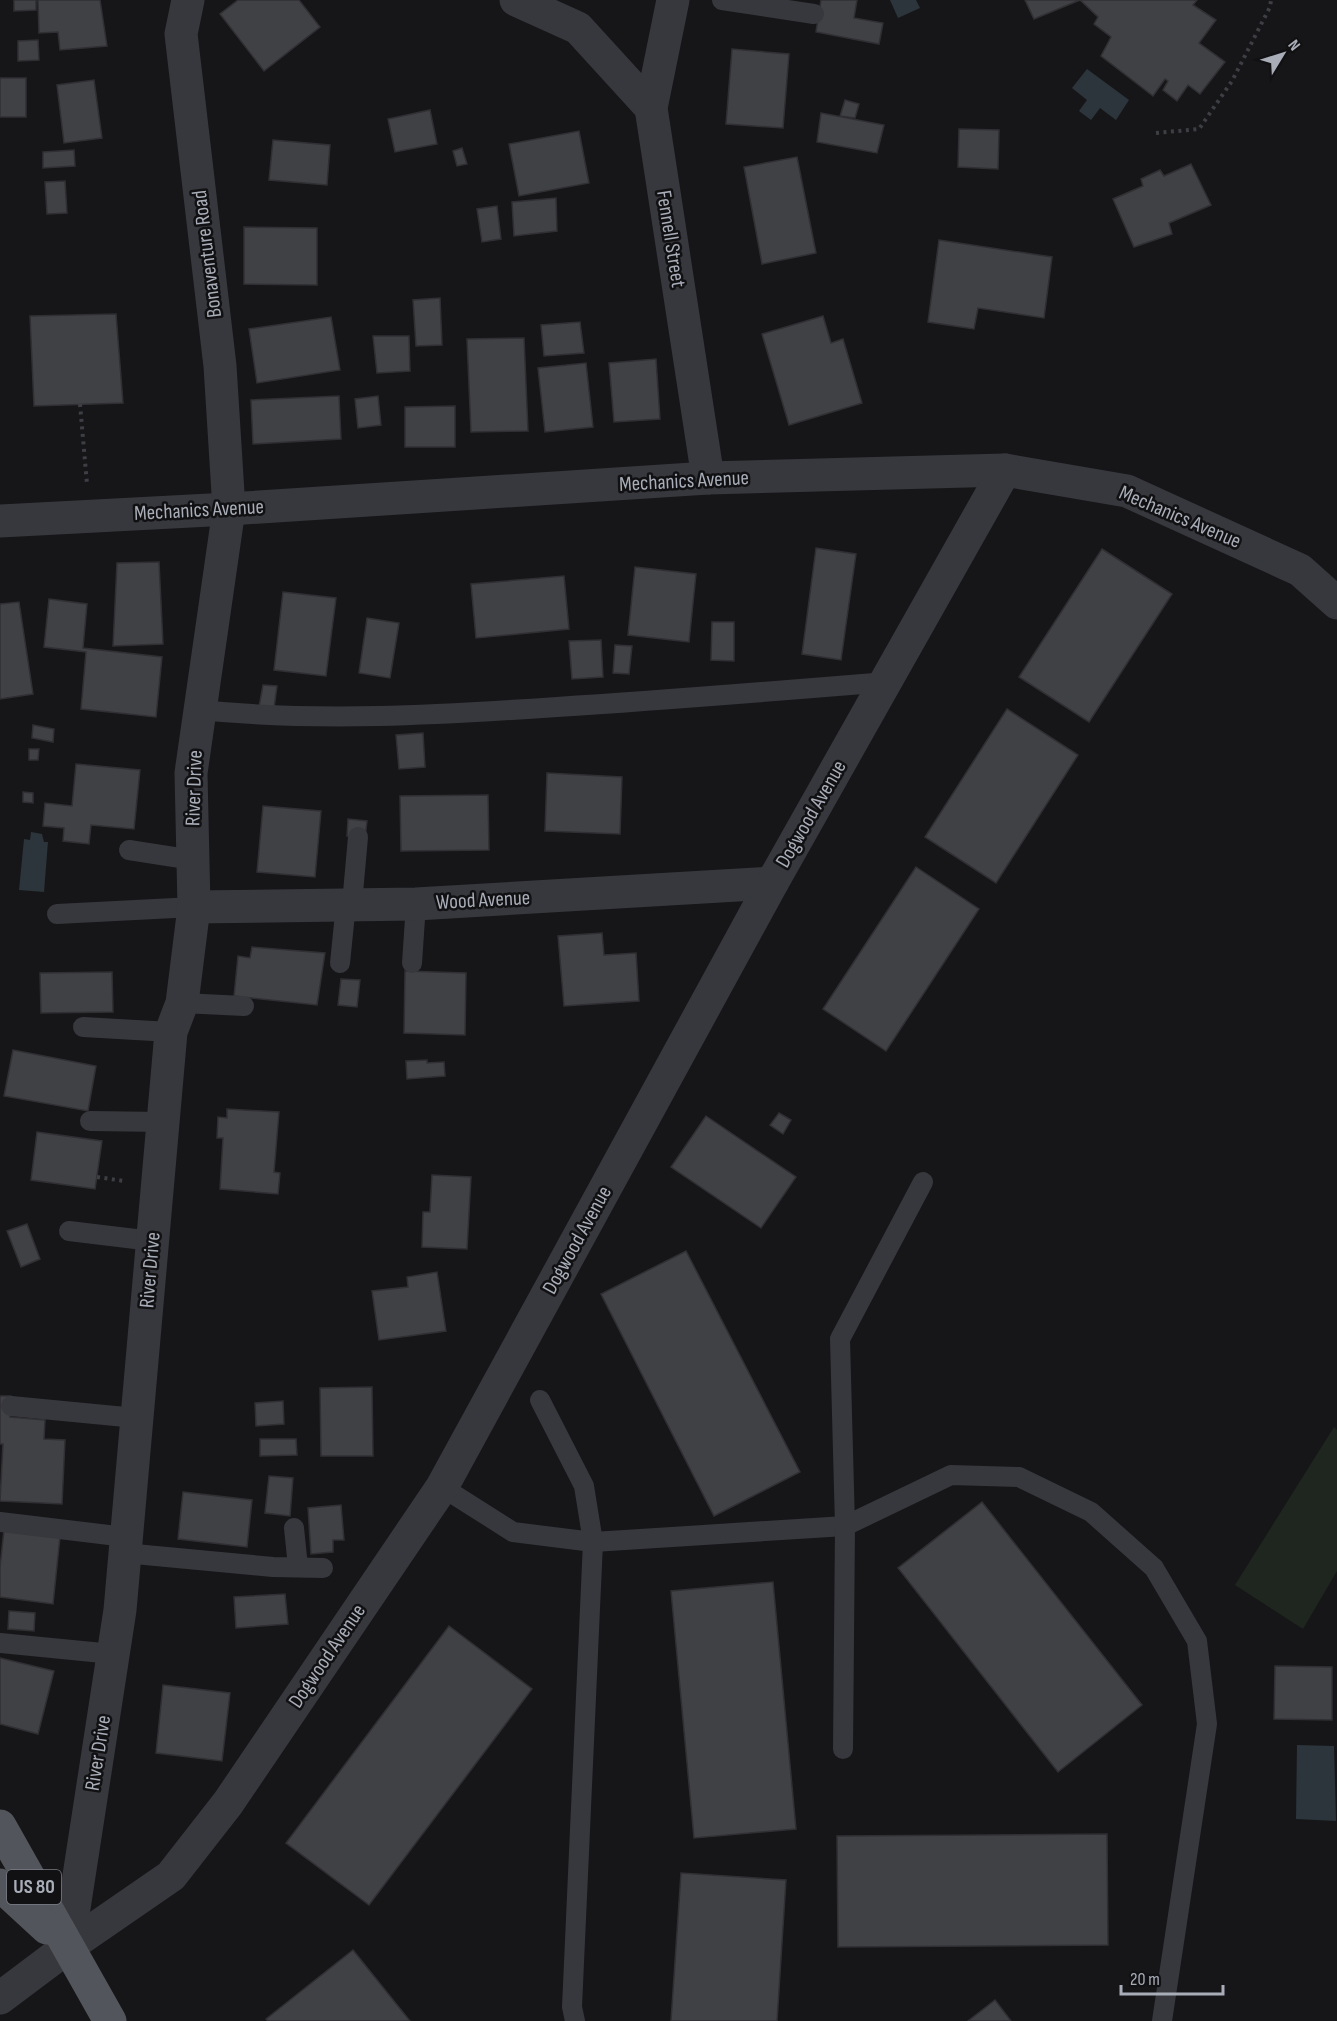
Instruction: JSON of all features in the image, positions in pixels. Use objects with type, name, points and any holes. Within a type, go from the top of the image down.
[{"type":"main road","name":"US 80","points":[[0,1826],[110,2021]]},
{"type":"main road","name":"US 80","points":[[0,1885],[68,1947]]},
{"type":"street","name":"Bonaventure Road","points":[[188,0],[181,34],[220,366],[229,509]]},
{"type":"street","points":[[516,0],[578,28],[651,108]]},
{"type":"street","name":"Fennell Street","points":[[673,0],[651,108],[708,478]]},
{"type":"street","name":"Mechanics Avenue","points":[[0,521],[229,509],[708,478],[1005,470],[1127,491],[1300,570],[1337,603]]},
{"type":"street","name":"Dogwood Avenue","points":[[68,1947],[171,1876],[228,1803],[442,1487],[772,883],[1005,470]]},
{"type":"street","name":"River Drive","points":[[68,1947],[120,1610],[163,1122],[176,1017],[194,907],[191,773],[229,509]]},
{"type":"street","name":"Wood Avenue","points":[[194,907],[416,904],[772,883]]},
{"type":"street","points":[[0,1998],[68,1947]]},
{"type":"lane","points":[[722,0],[814,14]]},
{"type":"lane","points":[[200,710],[261,716],[442,716],[887,682]]},
{"type":"lane","points":[[340,963],[358,837]]},
{"type":"lane","points":[[129,850],[193,860]]},
{"type":"lane","points":[[412,963],[416,904]]},
{"type":"lane","points":[[57,914],[194,907]]},
{"type":"lane","points":[[83,1027],[176,1017],[244,1006]]},
{"type":"lane","points":[[90,1121],[163,1122]]},
{"type":"lane","points":[[843,1749],[845,1526],[840,1339],[923,1182]]},
{"type":"lane","points":[[69,1231],[152,1241]]},
{"type":"lane","points":[[540,1400],[584,1486],[593,1542],[572,2007],[575,2021]]},
{"type":"lane","points":[[11,1406],[136,1418]]},
{"type":"lane","points":[[442,1487],[513,1532],[593,1542],[845,1526],[951,1475],[1019,1478],[1091,1512],[1154,1568],[1197,1641],[1207,1724],[1162,2021]]},
{"type":"lane","points":[[0,1522],[125,1545],[298,1567],[323,1568]]},
{"type":"lane","points":[[294,1528],[298,1567]]},
{"type":"lane","points":[[0,1643],[113,1654]]},
{"type":"path","points":[[1156,133],[1199,129],[1232,81],[1270,7],[1271,0]]},
{"type":"path","points":[[80,404],[89,516]]},
{"type":"shaded area","points":[[890,0],[916,0],[920,8],[898,18]]},
{"type":"shaded area","points":[[1087,69],[1129,100],[1116,120],[1100,108],[1091,120],[1079,111],[1087,100],[1072,88]]},
{"type":"shaded area","points":[[31,832],[42,834],[44,842],[48,842],[44,892],[19,890],[24,839],[30,840]]},
{"type":"shaded area","points":[[1334,1427],[1337,1430],[1337,1571],[1303,1629],[1235,1585]]},
{"type":"shaded area","points":[[1297,1745],[1334,1746],[1336,1821],[1296,1819]]},
{"type":"building","points":[[14,0],[36,0],[36,10],[14,11]]},
{"type":"building","points":[[38,0],[100,0],[107,46],[60,50],[58,32],[39,33]]},
{"type":"building","points":[[238,0],[299,0],[320,27],[264,71],[220,14]]},
{"type":"building","points":[[821,0],[857,0],[854,18],[883,23],[879,44],[816,32]]},
{"type":"building","points":[[1025,0],[1080,0],[1034,19]]},
{"type":"building","points":[[1080,0],[1197,0],[1193,5],[1216,20],[1199,43],[1225,62],[1200,94],[1188,85],[1177,101],[1163,90],[1168,81],[1165,79],[1153,96],[1101,56],[1111,37],[1094,24],[1098,17]]},
{"type":"building","points":[[38,40],[39,60],[18,61],[18,41]]},
{"type":"building","points":[[732,49],[789,54],[783,128],[726,124]]},
{"type":"building","points":[[0,78],[26,78],[26,117],[0,117]]},
{"type":"building","points":[[94,80],[102,138],[64,143],[57,85]]},
{"type":"building","points":[[845,100],[859,104],[855,118],[840,116]]},
{"type":"building","points":[[430,110],[437,144],[395,152],[388,119]]},
{"type":"building","points":[[821,113],[884,125],[877,153],[817,142]]},
{"type":"building","points":[[959,129],[999,130],[998,169],[958,167]]},
{"type":"building","points":[[579,131],[589,183],[519,196],[509,144]]},
{"type":"building","points":[[273,140],[330,145],[327,185],[269,180]]},
{"type":"building","points":[[462,148],[467,164],[457,166],[453,151]]},
{"type":"building","points":[[74,150],[75,166],[43,168],[43,152]]},
{"type":"building","points":[[797,157],[816,253],[762,264],[744,167]]},
{"type":"building","points":[[1191,164],[1211,205],[1169,223],[1172,234],[1134,247],[1113,199],[1143,186],[1141,179],[1160,170],[1164,176]]},
{"type":"building","points":[[65,181],[67,213],[47,214],[45,182]]},
{"type":"building","points":[[556,198],[557,231],[514,236],[512,202]]},
{"type":"building","points":[[497,206],[501,239],[482,242],[477,209]]},
{"type":"building","points":[[244,227],[317,228],[317,285],[244,284]]},
{"type":"building","points":[[939,240],[1052,257],[1044,318],[978,308],[974,329],[928,322]]},
{"type":"building","points":[[440,298],[442,345],[416,346],[413,300]]},
{"type":"building","points":[[116,314],[123,403],[34,406],[30,316]]},
{"type":"building","points":[[823,316],[831,343],[843,339],[862,403],[789,425],[762,334]]},
{"type":"building","points":[[331,317],[340,370],[257,383],[249,329]]},
{"type":"building","points":[[580,322],[584,353],[544,356],[541,325]]},
{"type":"building","points":[[373,336],[409,336],[410,371],[377,373]]},
{"type":"building","points":[[524,338],[528,431],[471,432],[467,339]]},
{"type":"building","points":[[656,359],[660,419],[614,422],[609,363]]},
{"type":"building","points":[[586,363],[593,427],[545,432],[538,368]]},
{"type":"building","points":[[339,396],[341,439],[253,444],[251,400]]},
{"type":"building","points":[[378,396],[381,425],[358,428],[355,399]]},
{"type":"building","points":[[455,406],[455,447],[405,447],[405,407]]},
{"type":"building","points":[[816,548],[856,554],[841,660],[802,654]]},
{"type":"building","points":[[1102,549],[1172,594],[1089,722],[1019,677]]},
{"type":"building","points":[[159,562],[163,644],[113,646],[117,563]]},
{"type":"building","points":[[635,567],[696,574],[689,642],[628,635]]},
{"type":"building","points":[[564,576],[569,629],[476,638],[471,584]]},
{"type":"building","points":[[283,592],[336,598],[326,676],[274,670]]},
{"type":"building","points":[[49,599],[87,604],[83,648],[162,657],[156,717],[81,709],[86,652],[44,647]]},
{"type":"building","points":[[19,602],[33,694],[0,699],[0,604]]},
{"type":"building","points":[[367,618],[399,623],[390,678],[359,673]]},
{"type":"building","points":[[712,622],[734,622],[734,661],[711,660]]},
{"type":"building","points":[[601,640],[603,677],[572,679],[569,641]]},
{"type":"building","points":[[615,645],[632,646],[629,674],[613,673]]},
{"type":"building","points":[[263,685],[277,686],[274,708],[259,707]]},
{"type":"building","points":[[1007,709],[1078,755],[996,883],[925,837]]},
{"type":"building","points":[[33,725],[54,729],[53,742],[32,738]]},
{"type":"building","points":[[423,733],[425,767],[399,769],[396,735]]},
{"type":"building","points":[[29,749],[39,749],[38,760],[29,760]]},
{"type":"building","points":[[76,764],[140,770],[134,829],[91,825],[89,844],[63,841],[64,828],[43,826],[45,803],[72,806]]},
{"type":"building","points":[[547,773],[622,777],[620,834],[545,831]]},
{"type":"building","points":[[23,792],[33,793],[33,803],[23,802]]},
{"type":"building","points":[[488,795],[489,850],[401,851],[400,796]]},
{"type":"building","points":[[263,806],[321,811],[315,877],[257,872]]},
{"type":"building","points":[[348,819],[367,821],[365,838],[347,836]]},
{"type":"building","points":[[916,867],[979,909],[886,1051],[823,1009]]},
{"type":"building","points":[[602,933],[604,955],[636,953],[639,1001],[564,1006],[558,936]]},
{"type":"building","points":[[252,947],[325,953],[317,1005],[234,996],[238,956],[250,958]]},
{"type":"building","points":[[405,971],[466,973],[465,1035],[404,1033]]},
{"type":"building","points":[[112,972],[113,1012],[41,1013],[40,973]]},
{"type":"building","points":[[341,979],[360,980],[357,1007],[338,1005]]},
{"type":"building","points":[[13,1050],[96,1066],[88,1111],[4,1096]]},
{"type":"building","points":[[427,1060],[427,1063],[444,1062],[445,1076],[407,1079],[406,1061]]},
{"type":"building","points":[[227,1109],[279,1112],[274,1172],[280,1173],[278,1194],[220,1189],[223,1138],[217,1138],[218,1117],[227,1118]]},
{"type":"building","points":[[779,1113],[791,1120],[783,1134],[770,1125]]},
{"type":"building","points":[[706,1116],[796,1177],[761,1228],[671,1167]]},
{"type":"building","points":[[37,1132],[102,1141],[95,1189],[31,1180]]},
{"type":"building","points":[[432,1175],[471,1177],[467,1249],[422,1247],[423,1212],[430,1212]]},
{"type":"building","points":[[27,1224],[40,1259],[21,1267],[7,1231]]},
{"type":"building","points":[[686,1251],[800,1472],[714,1516],[601,1294]]},
{"type":"building","points":[[437,1272],[446,1331],[379,1340],[372,1291],[408,1287],[407,1277]]},
{"type":"building","points":[[372,1387],[373,1456],[321,1456],[320,1388]]},
{"type":"building","points":[[0,1396],[11,1396],[10,1417],[45,1420],[44,1439],[65,1440],[62,1504],[0,1501],[3,1444],[0,1444]]},
{"type":"building","points":[[283,1401],[284,1424],[256,1426],[255,1403]]},
{"type":"building","points":[[260,1439],[296,1439],[297,1455],[260,1456]]},
{"type":"building","points":[[269,1476],[293,1478],[290,1516],[265,1513]]},
{"type":"building","points":[[183,1492],[252,1500],[247,1547],[178,1539]]},
{"type":"building","points":[[982,1502],[1142,1705],[1058,1772],[898,1568]]},
{"type":"building","points":[[341,1505],[344,1540],[333,1540],[333,1552],[311,1554],[308,1508]]},
{"type":"building","points":[[4,1530],[60,1537],[53,1604],[0,1597]]},
{"type":"building","points":[[773,1582],[796,1829],[694,1838],[671,1591]]},
{"type":"building","points":[[285,1594],[288,1624],[236,1628],[234,1597]]},
{"type":"building","points":[[9,1611],[35,1613],[34,1631],[8,1629]]},
{"type":"building","points":[[449,1626],[532,1689],[369,1905],[286,1843]]},
{"type":"building","points":[[0,1658],[54,1671],[38,1734],[0,1724]]},
{"type":"building","points":[[1275,1666],[1332,1667],[1332,1720],[1274,1719]]},
{"type":"building","points":[[163,1685],[230,1693],[222,1761],[156,1753]]},
{"type":"building","points":[[1107,1834],[1108,1945],[838,1947],[837,1836]]},
{"type":"building","points":[[681,1873],[786,1880],[777,2021],[671,2021]]},
{"type":"building","points":[[353,1950],[410,2021],[268,2021],[266,2019]]},
{"type":"building","points":[[995,2000],[1011,2021],[968,2021]]}]
